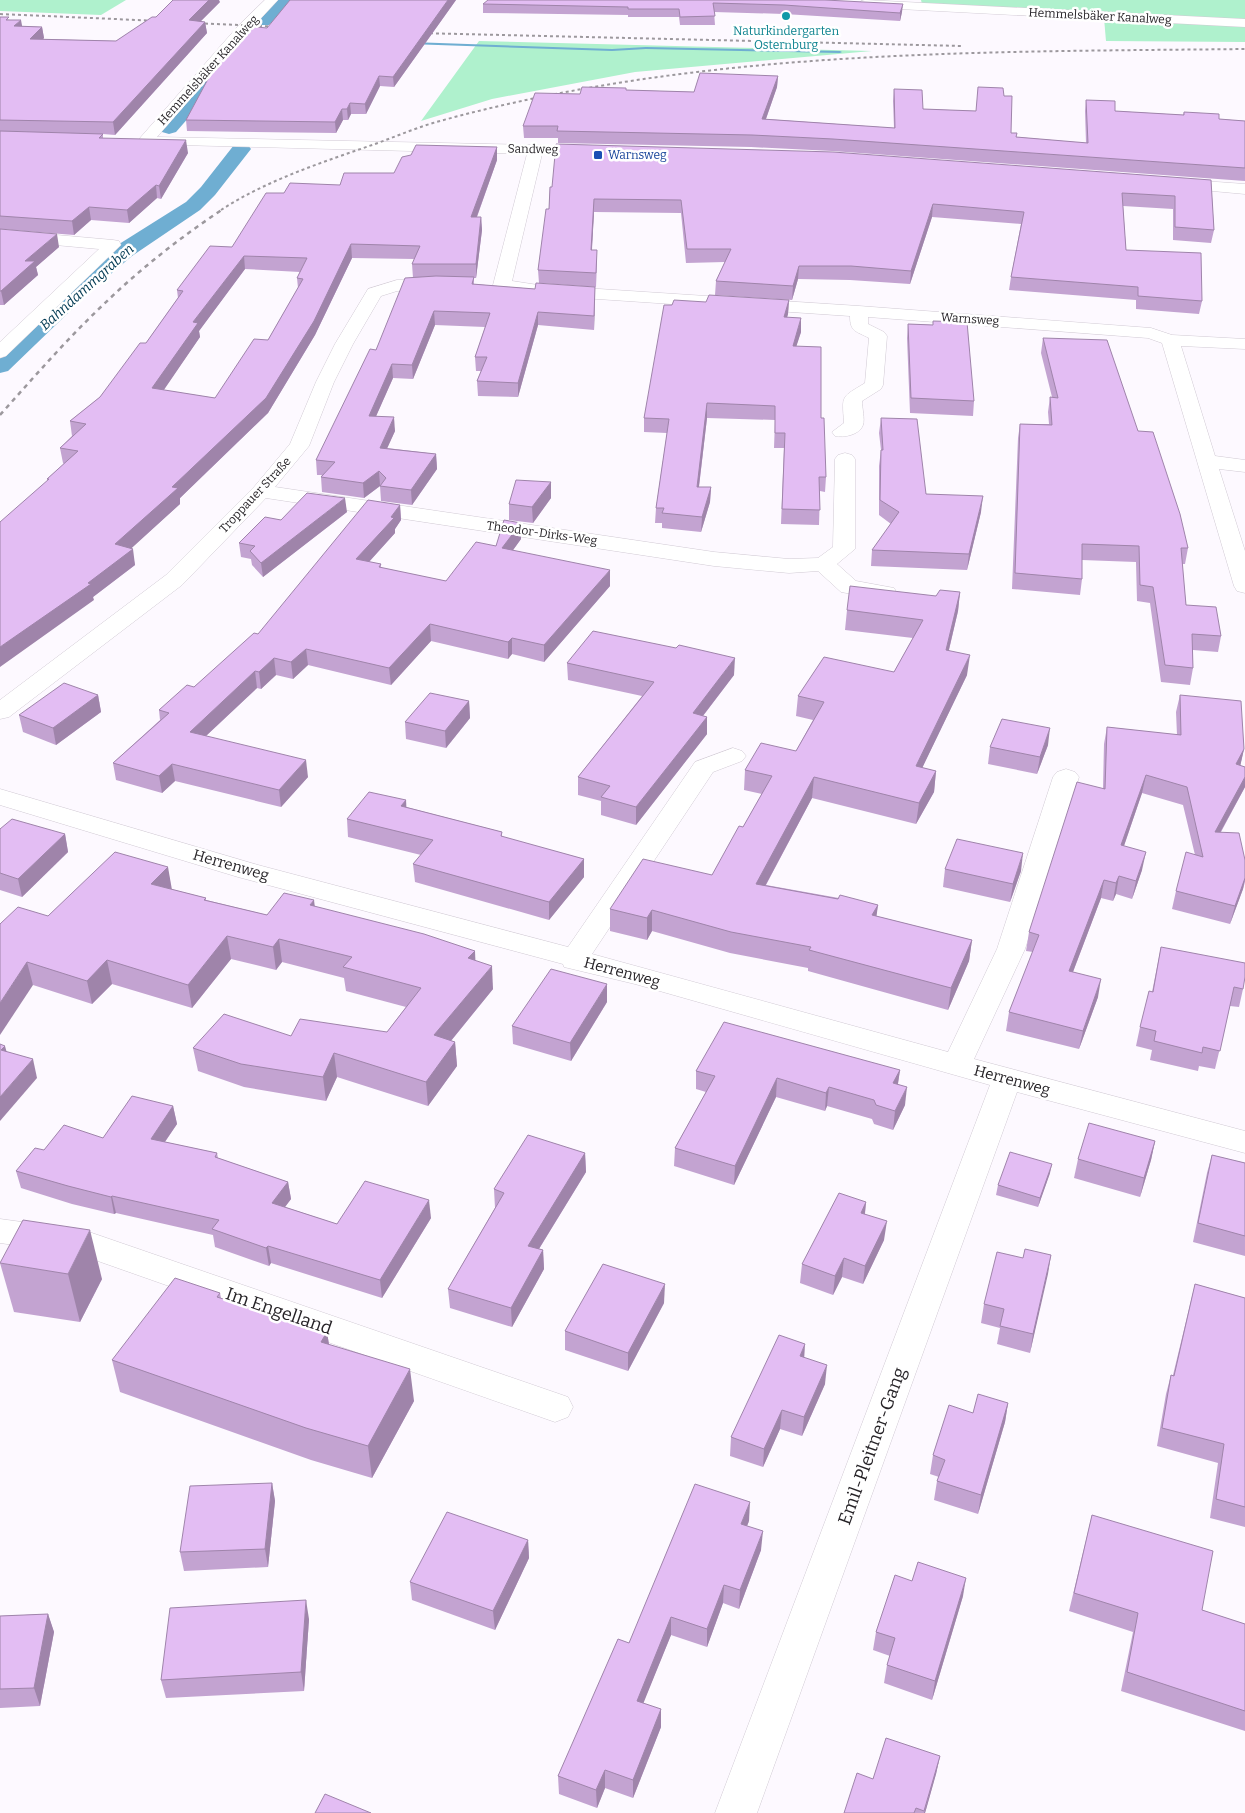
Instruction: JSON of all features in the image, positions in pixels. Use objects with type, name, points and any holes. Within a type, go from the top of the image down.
[{"type":"street","name":"Hemmelsbäker Kanalweg","points":[[140,141],[272,0]]},
{"type":"street","name":"Hemmelsbäker Kanalweg","points":[[850,3],[1245,24]]},
{"type":"street","name":"Sandweg","points":[[140,141],[604,151]]},
{"type":"street","name":"Warnsweg","points":[[536,149],[493,285],[661,299],[859,311],[1151,334],[1170,340],[1245,344]]},
{"type":"street","points":[[1159,183],[1245,190]]},
{"type":"street","points":[[0,234],[113,245],[82,272],[0,352]]},
{"type":"street","name":"Troppauer Straße","points":[[0,712],[174,580],[261,491],[299,446],[325,382],[344,344],[374,293],[393,286],[456,285]]},
{"type":"street","points":[[842,432],[854,425],[852,399],[874,385],[878,336],[859,326],[859,311]]},
{"type":"street","points":[[1170,340],[1245,586]]},
{"type":"street","points":[[845,459],[844,549],[823,564],[849,587],[906,596]]},
{"type":"street","points":[[1207,461],[1245,466]]},
{"type":"street","name":"Theodor-Dirks-Weg","points":[[261,491],[714,559],[789,566],[823,564]]},
{"type":"street","points":[[574,960],[704,767],[733,756]]},
{"type":"street","points":[[957,1064],[1011,949],[1066,778]]},
{"type":"street","name":"Herrenweg","points":[[2,801],[248,871],[1007,1079],[1245,1142]]},
{"type":"street","name":"Emil-Pleitner-Gang","points":[[736,1813],[1007,1079]]},
{"type":"street","name":"Im Engelland","points":[[0,1231],[80,1242],[555,1407]]},
{"type":"green space","points":[[0,0],[126,0],[101,15],[0,11]]},
{"type":"green space","points":[[921,0],[1245,0],[1245,21],[922,4]]},
{"type":"green space","points":[[1104,18],[1245,26],[1245,42],[1106,41]]},
{"type":"green space","points":[[479,41],[872,51],[635,72],[492,99],[421,121]]},
{"type":"building","points":[[173,0],[209,0],[189,20],[205,22],[113,122],[0,120],[0,17],[9,17],[6,20],[21,20],[14,26],[42,27],[30,39],[116,41],[152,17],[156,17]]},
{"type":"building","points":[[290,0],[448,0],[393,77],[379,76],[365,104],[350,103],[347,109],[342,109],[335,122],[186,120],[222,53],[246,26],[267,28]]},
{"type":"building","points":[[488,0],[825,0],[903,4],[900,13],[784,5],[713,3],[715,16],[680,17],[679,9],[483,4]]},
{"type":"building","points":[[700,73],[778,76],[762,119],[895,128],[894,89],[922,90],[923,109],[976,111],[978,87],[1003,88],[1004,96],[1012,96],[1011,133],[1017,133],[1016,137],[1088,143],[1086,100],[1115,101],[1115,111],[1184,115],[1184,112],[1219,114],[1219,119],[1245,121],[1245,168],[833,139],[752,135],[557,131],[558,126],[523,126],[535,93],[580,94],[582,87],[694,92]]},
{"type":"building","points":[[0,131],[103,134],[99,138],[186,140],[159,186],[156,185],[127,210],[89,207],[72,221],[0,216]]},
{"type":"building","points":[[556,144],[833,152],[1211,180],[1214,230],[1175,227],[1175,196],[1122,193],[1126,250],[1201,253],[1202,301],[1138,296],[1138,287],[1011,277],[1024,212],[933,204],[911,271],[851,266],[799,266],[793,286],[716,281],[731,249],[687,249],[681,200],[594,199],[591,250],[597,250],[596,273],[538,270],[546,209],[549,209]]},
{"type":"building","points":[[416,145],[497,147],[471,217],[481,217],[476,264],[412,264],[420,246],[351,244],[314,321],[266,398],[172,487],[178,488],[115,544],[133,549],[88,583],[91,584],[0,647],[0,522],[78,451],[60,448],[86,424],[70,421],[100,397],[140,343],[146,343],[183,291],[177,290],[210,246],[232,247],[266,193],[284,193],[290,183],[340,185],[344,173],[394,173],[402,157],[411,155]],"holes":[[[244,256],[307,258],[297,278],[303,279],[268,340],[254,339],[215,398],[152,388],[198,323],[193,322]]]},
{"type":"building","points":[[0,229],[57,234],[25,261],[35,261],[1,291],[0,291]]},
{"type":"building","points":[[436,276],[474,277],[472,284],[535,289],[536,283],[595,287],[594,316],[538,312],[518,383],[477,381],[487,357],[475,357],[490,313],[434,311],[412,365],[392,364],[369,416],[394,417],[380,448],[436,454],[411,490],[380,486],[386,478],[379,471],[363,483],[321,477],[335,462],[316,460],[370,349],[376,350],[405,278]]},
{"type":"building","points":[[709,295],[789,300],[784,317],[801,318],[793,346],[821,347],[821,418],[824,418],[826,477],[819,477],[820,510],[782,509],[785,433],[775,433],[775,406],[707,403],[697,487],[711,487],[702,517],[662,513],[664,508],[656,508],[669,419],[644,418],[664,305],[672,305],[674,300],[706,302]]},
{"type":"building","points":[[933,321],[967,322],[974,401],[911,398],[908,324],[933,325]]},
{"type":"building","points":[[1043,338],[1107,340],[1138,431],[1153,432],[1180,514],[1188,548],[1181,548],[1186,605],[1216,607],[1221,636],[1192,634],[1193,668],[1165,665],[1153,587],[1140,585],[1139,546],[1082,544],[1082,579],[1015,573],[1020,424],[1052,425],[1050,397],[1058,398]]},
{"type":"building","points":[[881,418],[917,419],[926,494],[983,496],[969,554],[872,550],[899,512],[880,500],[881,450],[883,450]]},
{"type":"building","points":[[516,480],[551,482],[532,507],[509,504]]},
{"type":"building","points":[[307,493],[345,498],[261,563],[250,551],[255,546],[239,543],[265,517],[281,520]]},
{"type":"building","points":[[368,500],[400,505],[391,517],[394,518],[356,559],[381,564],[379,567],[446,581],[476,542],[496,546],[504,520],[521,523],[502,548],[610,570],[544,645],[512,638],[508,642],[430,624],[389,668],[306,649],[291,662],[274,658],[259,672],[255,671],[190,732],[306,760],[279,790],[172,764],[159,776],[113,763],[169,713],[159,710],[187,685],[194,687],[254,633],[258,634]]},
{"type":"building","points":[[850,586],[936,596],[940,590],[960,592],[946,650],[970,655],[916,766],[936,771],[919,803],[814,777],[756,884],[838,899],[840,895],[878,905],[872,915],[972,940],[951,988],[809,950],[811,947],[731,932],[652,910],[647,918],[610,909],[643,859],[712,875],[739,826],[743,827],[772,776],[745,770],[761,743],[796,751],[824,702],[798,696],[824,657],[894,672],[923,620],[847,610]]},
{"type":"building","points":[[593,631],[676,648],[679,645],[735,658],[693,713],[707,717],[636,807],[601,797],[610,786],[578,777],[654,682],[567,663]]},
{"type":"building","points":[[64,683],[98,695],[53,728],[19,715]]},
{"type":"building","points":[[430,693],[469,701],[445,731],[405,722]]},
{"type":"building","points":[[1180,695],[1241,701],[1244,749],[1236,764],[1245,767],[1245,777],[1215,832],[1239,833],[1245,860],[1245,878],[1235,906],[1176,891],[1186,852],[1203,857],[1187,787],[1146,775],[1121,845],[1146,852],[1136,881],[1119,876],[1116,883],[1104,880],[1069,971],[1101,979],[1083,1031],[1009,1012],[1039,935],[1029,932],[1077,782],[1105,789],[1107,727],[1181,735]]},
{"type":"building","points":[[1002,719],[1050,728],[1040,757],[990,747]]},
{"type":"building","points":[[369,792],[406,800],[401,806],[502,832],[501,836],[584,859],[549,902],[413,864],[433,840],[347,819]]},
{"type":"building","points":[[12,819],[65,834],[18,879],[0,873],[0,829]]},
{"type":"building","points":[[957,839],[1023,853],[1013,884],[945,869]]},
{"type":"building","points":[[115,852],[168,867],[151,884],[206,898],[204,900],[267,915],[284,893],[314,900],[310,905],[424,934],[475,951],[468,958],[492,966],[434,1035],[455,1042],[426,1082],[334,1053],[323,1077],[241,1064],[193,1048],[224,1014],[291,1036],[300,1019],[387,1032],[421,988],[343,967],[352,957],[279,939],[273,947],[227,936],[188,985],[107,960],[87,981],[27,962],[0,1003],[0,924],[18,907],[48,916]]},
{"type":"building","points":[[1161,947],[1245,963],[1243,989],[1234,987],[1220,1051],[1203,1047],[1202,1053],[1154,1041],[1156,1031],[1140,1027],[1149,991],[1153,992]]},
{"type":"building","points":[[551,969],[607,984],[570,1043],[512,1026]]},
{"type":"building","points":[[724,1022],[900,1070],[893,1083],[907,1087],[895,1111],[876,1105],[874,1100],[829,1087],[826,1093],[777,1078],[735,1166],[675,1148],[715,1076],[696,1071]]},
{"type":"building","points":[[0,1044],[5,1046],[1,1050],[33,1059],[0,1097]]},
{"type":"building","points":[[132,1096],[173,1106],[151,1139],[217,1153],[215,1157],[288,1182],[272,1203],[337,1224],[365,1181],[429,1200],[380,1280],[268,1246],[266,1248],[212,1229],[219,1220],[111,1197],[16,1171],[35,1148],[44,1150],[64,1125],[103,1138]]},
{"type":"building","points":[[1089,1123],[1155,1141],[1144,1178],[1078,1159]]},
{"type":"building","points":[[528,1135],[585,1153],[528,1246],[543,1250],[511,1308],[448,1289],[504,1193],[494,1189]]},
{"type":"building","points":[[1010,1152],[1052,1164],[1040,1198],[998,1185]]},
{"type":"building","points":[[1212,1155],[1245,1163],[1245,1236],[1198,1223]]},
{"type":"building","points":[[839,1193],[866,1202],[861,1213],[887,1221],[865,1266],[844,1258],[835,1276],[802,1264]]},
{"type":"building","points":[[23,1220],[90,1230],[68,1274],[0,1263]]},
{"type":"building","points":[[1025,1249],[1051,1255],[1033,1334],[1000,1326],[1004,1309],[984,1304],[997,1252],[1023,1258]]},
{"type":"building","points":[[603,1264],[665,1284],[628,1353],[565,1331]]},
{"type":"building","points":[[175,1278],[220,1293],[217,1297],[327,1332],[321,1342],[410,1369],[368,1446],[306,1428],[112,1360]]},
{"type":"building","points":[[1195,1284],[1245,1298],[1245,1507],[1216,1499],[1224,1444],[1162,1428],[1171,1375],[1174,1376]]},
{"type":"building","points":[[779,1335],[805,1344],[800,1356],[827,1365],[804,1417],[782,1410],[764,1449],[731,1437]]},
{"type":"building","points":[[978,1394],[1008,1403],[981,1495],[937,1481],[945,1460],[933,1455],[949,1405],[973,1413]]},
{"type":"building","points":[[272,1483],[265,1549],[180,1552],[190,1486]]},
{"type":"building","points":[[695,1484],[750,1502],[741,1524],[763,1531],[740,1590],[724,1585],[707,1629],[671,1617],[637,1701],[661,1709],[633,1780],[605,1770],[596,1790],[558,1776],[618,1639],[629,1643]]},
{"type":"building","points":[[447,1512],[528,1540],[493,1611],[410,1582]]},
{"type":"building","points":[[1092,1515],[1213,1551],[1202,1610],[1245,1624],[1245,1711],[1127,1672],[1138,1613],[1074,1593]]},
{"type":"building","points":[[918,1562],[966,1578],[935,1681],[887,1665],[895,1638],[876,1632],[895,1575],[912,1581]]},
{"type":"building","points":[[306,1600],[301,1672],[161,1680],[170,1608]]},
{"type":"building","points":[[48,1614],[34,1688],[0,1689],[0,1616]]},
{"type":"building","points":[[886,1738],[940,1756],[924,1811],[916,1808],[914,1813],[844,1813],[857,1773],[873,1779]]},
{"type":"building","points":[[325,1794],[371,1813],[315,1813]]},
{"type":"waterway","name":"Bahndammgraben","points":[[263,22],[286,0]]},
{"type":"waterway","points":[[411,43],[612,50],[646,48],[840,52]]},
{"type":"waterway","name":"Bahndammgraben","points":[[169,128],[233,56]]},
{"type":"waterway","name":"Bahndammgraben","points":[[0,366],[84,285],[124,251],[193,206],[208,191],[241,149]]},
{"type":"railway","points":[[0,14],[160,21]]},
{"type":"railway","points":[[193,23],[283,27]]},
{"type":"railway","points":[[418,33],[963,46]]},
{"type":"railway","points":[[221,210],[239,199],[296,172],[432,123],[539,97],[638,80],[739,67],[840,59],[1042,51],[1245,49]]},
{"type":"railway","points":[[0,415],[90,317],[132,278],[161,254],[223,209]]},
{"type":"place","name":"Naturkindergarten Osternburg","points":[[786,16]]},
{"type":"place","name":"Warnsweg","points":[[598,155]]}]
